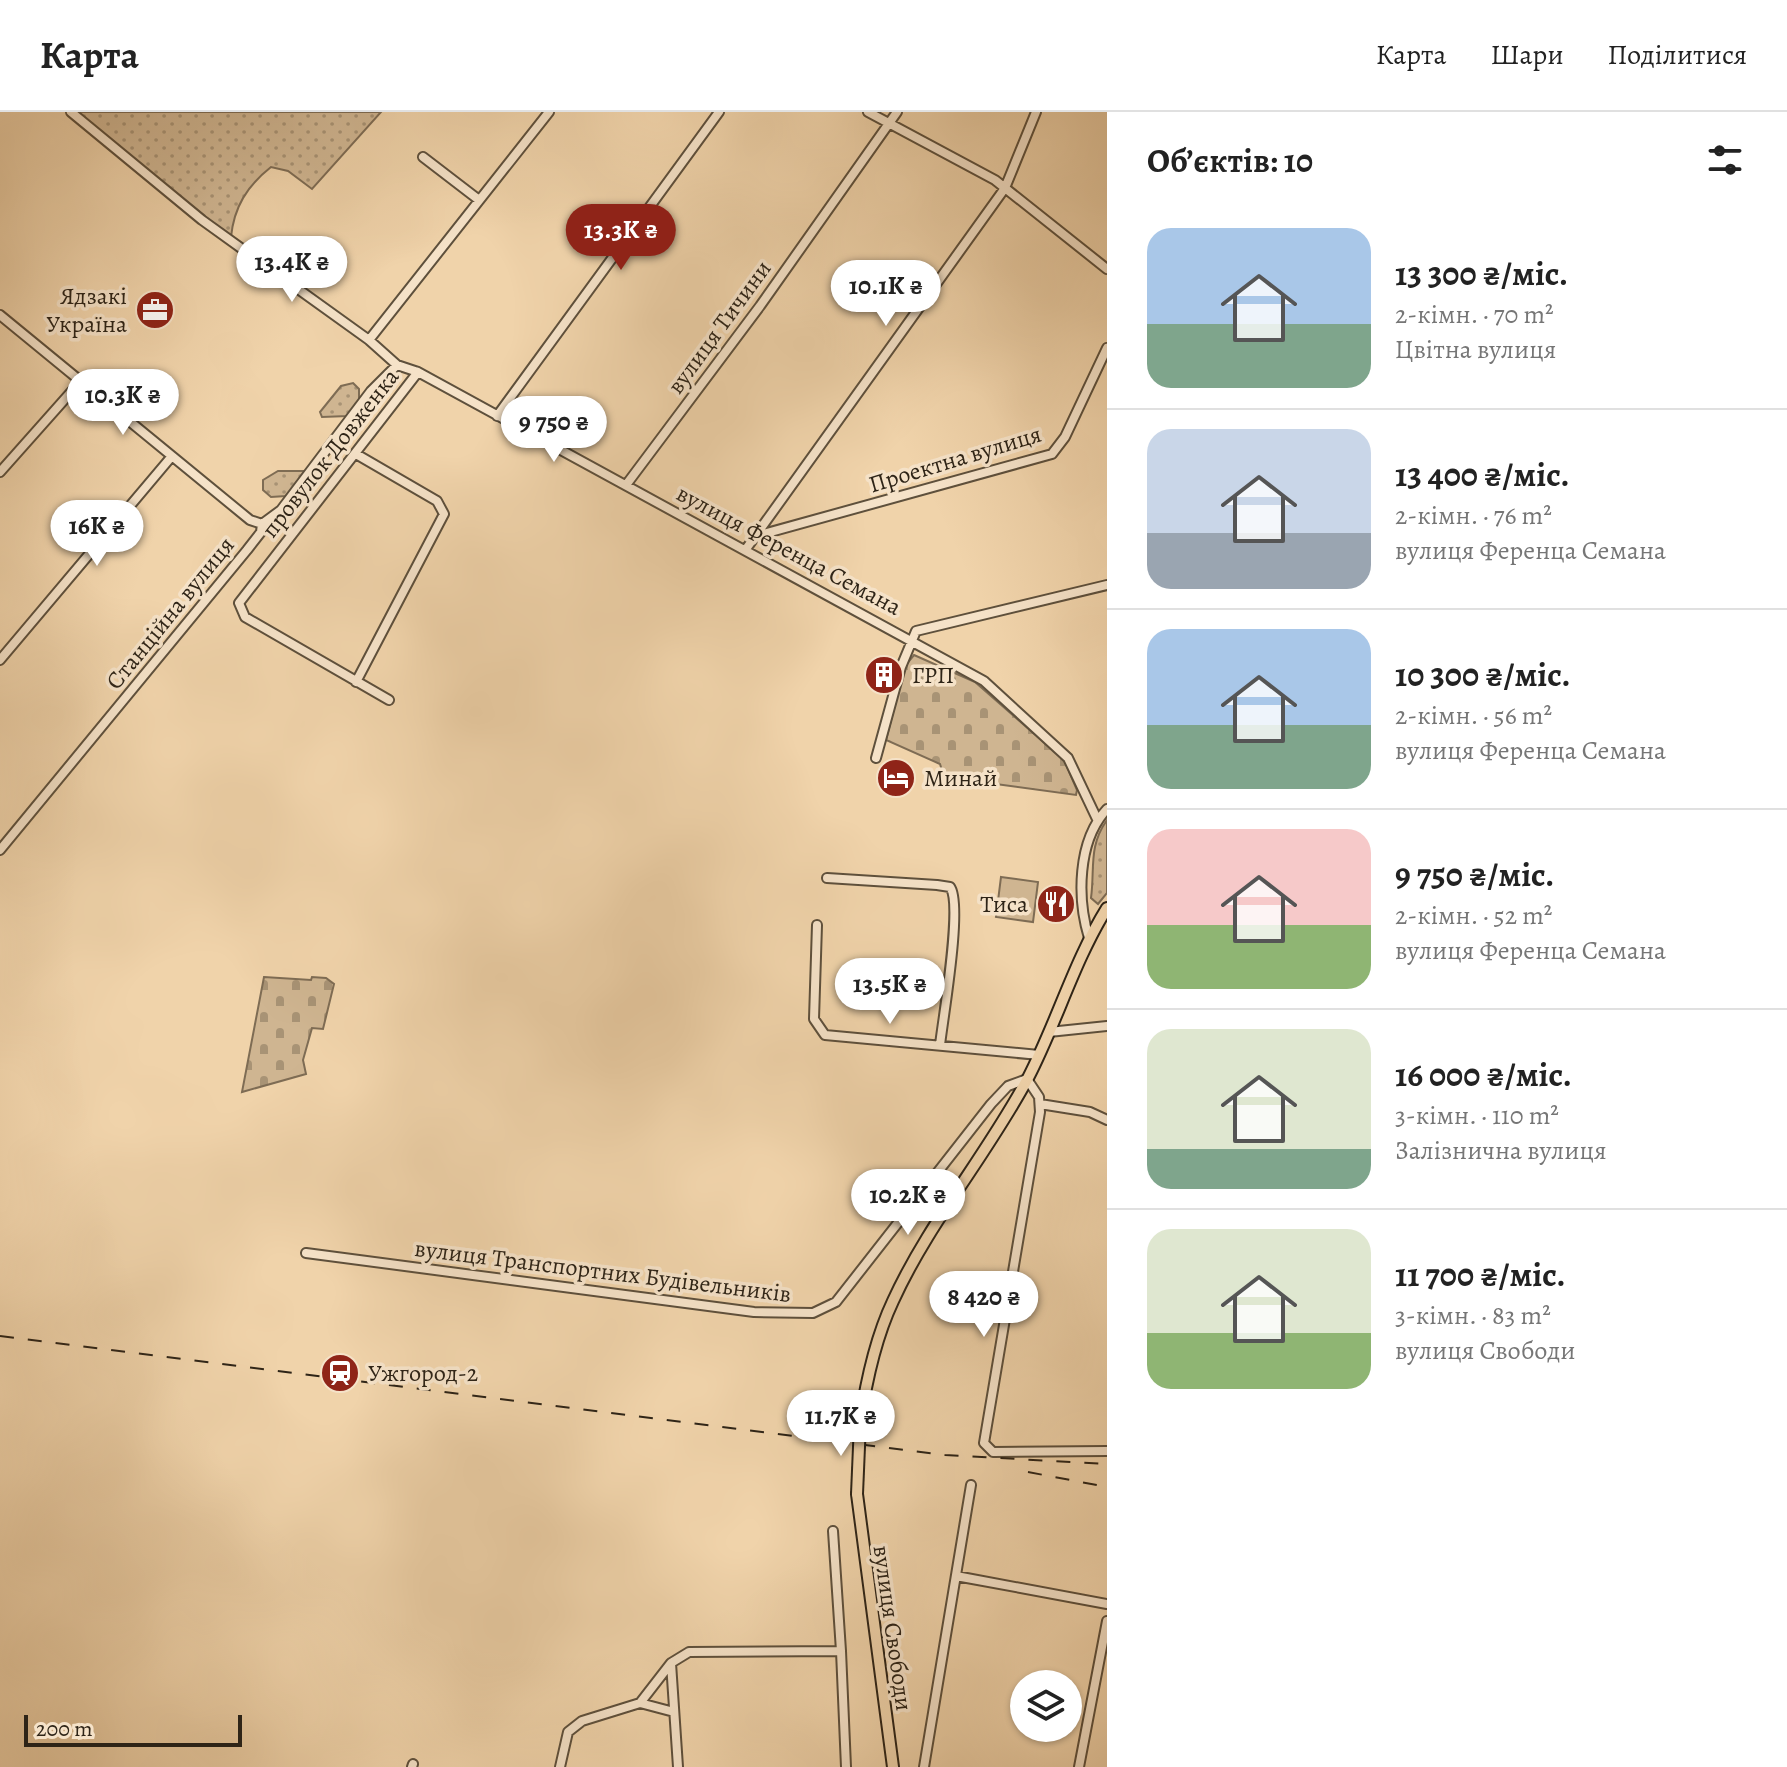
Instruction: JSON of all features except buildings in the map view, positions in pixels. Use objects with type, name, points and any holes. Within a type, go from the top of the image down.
[{"type":"main road","name":"вулиця Свободи","points":[[893,1767],[857,1494],[860,1423],[870,1368],[891,1304],[910,1266],[1027,1079],[1089,938],[1107,908]]},
{"type":"street","name":"вулиця Ференца Семана","points":[[71,112],[202,220],[369,340],[397,365],[418,372],[746,549],[992,687],[1062,751],[1097,819]]},
{"type":"street","points":[[369,340],[549,112]]},
{"type":"street","points":[[497,416],[719,112]]},
{"type":"street","points":[[868,112],[966,163],[1005,188],[1107,269]]},
{"type":"street","name":"вулиця Тичини","points":[[626,485],[897,112]]},
{"type":"street","points":[[746,549],[1005,188],[1036,112]]},
{"type":"street","points":[[423,157],[479,200]]},
{"type":"street","points":[[0,315],[250,520],[262,524]]},
{"type":"street","name":"Проектна вулиця","points":[[755,536],[1052,454],[1065,437],[1107,348]]},
{"type":"street","name":"Станційна вулиця","points":[[0,850],[247,550],[261,532],[262,524],[281,510],[371,391],[397,365]]},
{"type":"street","name":"провулок Довженка","points":[[389,700],[245,617],[239,603],[418,372]]},
{"type":"street","points":[[0,472],[80,382]]},
{"type":"street","points":[[356,454],[443,505],[444,514],[356,682]]},
{"type":"street","points":[[0,660],[172,456]]},
{"type":"street","points":[[876,758],[916,631],[1107,585]]},
{"type":"street","points":[[1089,938],[1082,914],[1081,881],[1097,819],[1107,809]]},
{"type":"street","points":[[827,878],[950,887],[954,893],[954,925],[940,1045]]},
{"type":"street","points":[[817,925],[814,1019],[817,1028],[833,1038],[1039,1055]]},
{"type":"street","points":[[1049,1032],[1107,1026]]},
{"type":"street","points":[[1027,1079],[1040,1104],[984,1443],[993,1452],[1107,1451]]},
{"type":"street","name":"вулиця Транспортних Будівельників","points":[[306,1253],[754,1312],[813,1313],[836,1302],[991,1104],[1008,1086],[1027,1079]]},
{"type":"street","points":[[1040,1104],[1090,1112],[1107,1120]]},
{"type":"street","points":[[924,1767],[971,1485]]},
{"type":"street","points":[[833,1531],[846,1767]]},
{"type":"street","points":[[956,1576],[1107,1604]]},
{"type":"street","points":[[1079,1767],[1107,1621]]},
{"type":"street","points":[[560,1767],[564,1740],[572,1727],[640,1703],[671,1663],[689,1652],[841,1651]]},
{"type":"street","points":[[671,1663],[678,1767]]},
{"type":"street","points":[[640,1703],[674,1712]]},
{"type":"green space","points":[[73,112],[381,112],[312,189],[288,171],[271,167],[243,198],[231,237]]},
{"type":"green space","points":[[353,383],[359,389],[359,404],[348,416],[322,417],[320,412],[341,386]]},
{"type":"green space","points":[[278,471],[307,471],[286,496],[271,497],[263,490],[263,480]]},
{"type":"green space","points":[[914,655],[975,682],[1064,760],[1077,790],[1076,795],[944,777],[940,764],[886,740],[905,666]]},
{"type":"green space","points":[[1107,820],[1107,893],[1098,904],[1091,898],[1093,858],[1097,839]]},
{"type":"green space","points":[[1001,877],[1038,882],[1033,922],[996,917]]},
{"type":"green space","points":[[264,977],[326,978],[334,984],[323,1029],[312,1028],[303,1060],[306,1074],[242,1092]]},
{"type":"railway","points":[[0,1336],[945,1455],[1107,1464]]},
{"type":"railway","points":[[1028,1472],[1107,1487]]},
{"type":"place","name":"Ядзакі Україна","points":[[155,310]]},
{"type":"place","name":"ГРП","points":[[884,675]]},
{"type":"place","name":"Минай","points":[[896,778]]},
{"type":"place","name":"Тиса","points":[[1056,904]]},
{"type":"place","name":"Ужгород-2","points":[[340,1373]]}]
